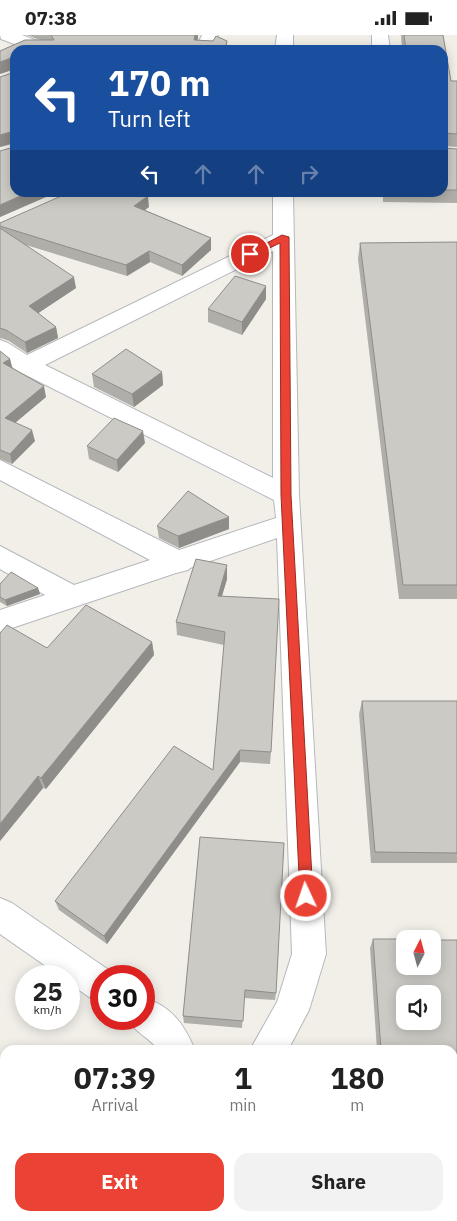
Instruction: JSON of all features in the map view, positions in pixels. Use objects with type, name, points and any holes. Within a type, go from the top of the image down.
[{"type":"street","points":[[7,35],[32,45]]},
{"type":"street","points":[[271,1045],[292,1010],[309,954],[289,524],[286,495],[283,197]]},
{"type":"street","points":[[11,362],[284,237]]},
{"type":"street","points":[[11,362],[286,495]]},
{"type":"street","points":[[0,469],[180,563]]},
{"type":"street","points":[[0,621],[180,563],[289,524]]},
{"type":"street","points":[[0,556],[74,598]]},
{"type":"street","points":[[0,914],[90,977]]},
{"type":"street","points":[[155,1022],[165,1029],[174,1045]]},
{"type":"building","points":[[51,35],[195,35],[194,40],[213,41],[216,36],[227,41],[226,45],[14,45],[25,40],[54,40]]},
{"type":"building","points":[[404,35],[443,35],[445,45],[405,45]]},
{"type":"building","points":[[10,47],[10,58],[0,62],[0,51]]},
{"type":"building","points":[[448,64],[451,81],[457,81],[457,134],[448,133]]},
{"type":"building","points":[[10,74],[10,132],[0,135],[0,77]]},
{"type":"building","points":[[10,148],[10,197],[18,197],[0,205],[0,151]]},
{"type":"building","points":[[448,148],[457,149],[457,190],[448,190]]},
{"type":"building","points":[[59,197],[147,197],[134,206],[211,238],[182,265],[149,251],[126,265],[0,226],[0,223]]},
{"type":"building","points":[[0,228],[74,277],[29,306],[56,327],[25,342],[0,328]]},
{"type":"building","points":[[457,242],[457,585],[403,585],[360,243]]},
{"type":"building","points":[[235,276],[266,286],[242,322],[208,309]]},
{"type":"building","points":[[126,349],[162,372],[132,394],[92,374]]},
{"type":"building","points":[[0,351],[10,359],[3,363],[44,386],[5,418],[32,430],[10,454],[0,450]]},
{"type":"building","points":[[114,418],[143,431],[117,460],[87,446]]},
{"type":"building","points":[[188,491],[229,517],[178,536],[157,526]]},
{"type":"building","points":[[196,559],[227,565],[218,596],[279,599],[271,752],[240,750],[104,936],[55,901],[174,746],[213,770],[225,632],[176,622]]},
{"type":"building","points":[[11,572],[38,588],[5,600],[0,597],[0,584]]},
{"type":"building","points":[[86,605],[152,642],[41,778],[38,776],[0,824],[0,633],[7,625],[47,648]]},
{"type":"building","points":[[362,701],[457,701],[457,853],[375,852]]},
{"type":"building","points":[[200,837],[284,843],[276,993],[245,990],[243,1021],[183,1016]]},
{"type":"building","points":[[373,939],[396,939],[396,975],[441,975],[441,940],[457,940],[457,1045],[381,1045]]},
{"type":"route","points":[[250,254],[284,237],[286,495],[289,524],[306,896]]}]
